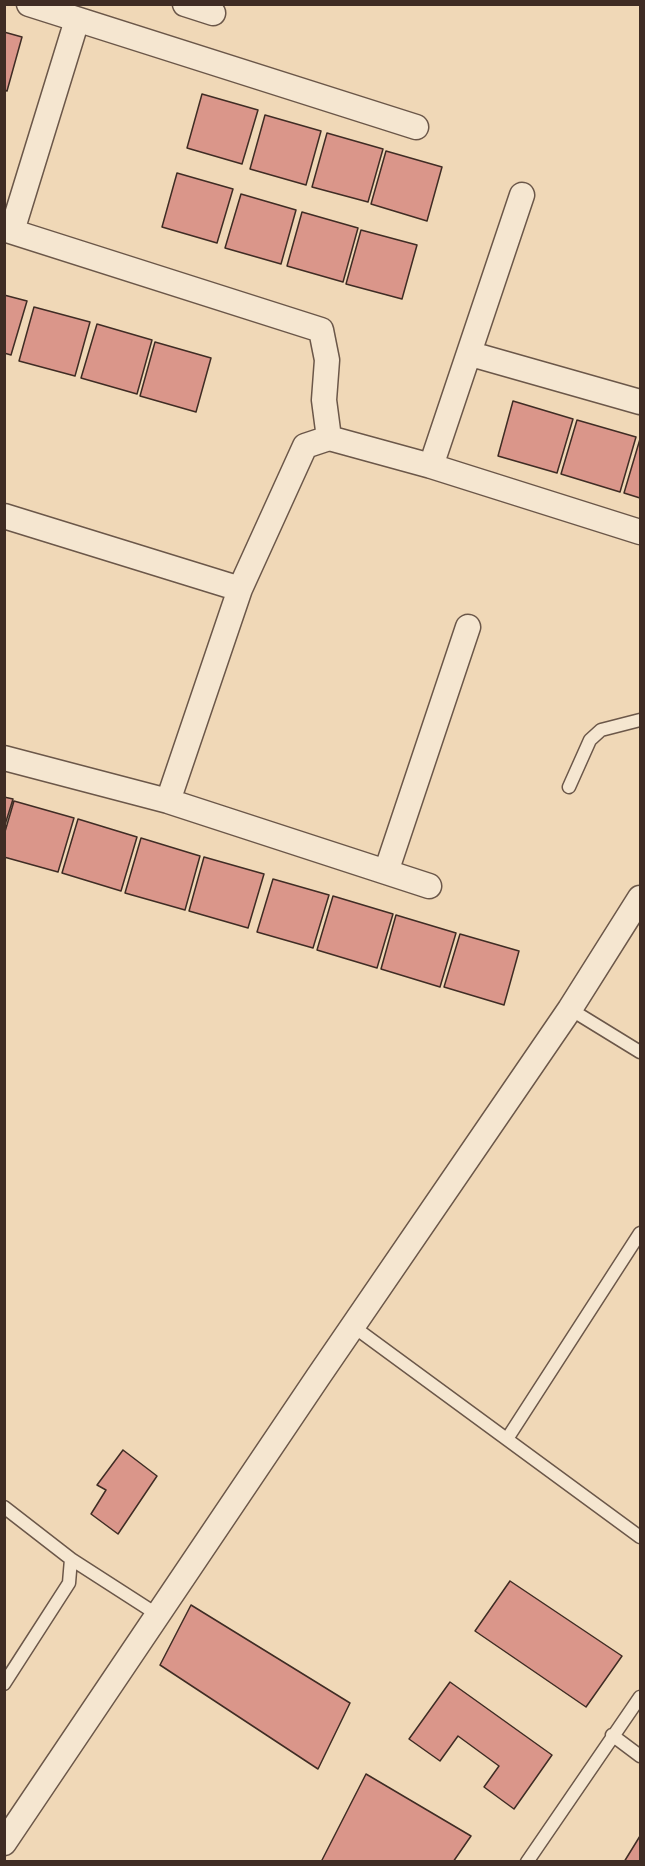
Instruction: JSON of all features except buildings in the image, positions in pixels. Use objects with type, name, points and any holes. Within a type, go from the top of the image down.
[{"type":"street","points":[[29,4],[416,127]]},
{"type":"street","points":[[185,4],[213,13]]},
{"type":"street","points":[[77,20],[8,230],[321,330],[327,360],[324,400],[329,438]]},
{"type":"street","points":[[431,466],[471,354],[522,195]]},
{"type":"street","points":[[471,354],[640,402]]},
{"type":"street","points":[[168,801],[240,589],[305,446],[329,438],[431,466],[640,532]]},
{"type":"street","points":[[4,516],[240,589]]},
{"type":"street","points":[[386,872],[468,627]]},
{"type":"street","points":[[4,758],[168,801],[429,886]]},
{"type":"street","points":[[4,1843],[570,1009],[640,898]]},
{"type":"lane","points":[[569,787],[590,740],[595,735],[612,725],[640,720]]},
{"type":"lane","points":[[570,1009],[640,1052]]},
{"type":"lane","points":[[507,1439],[640,1233]]},
{"type":"lane","points":[[354,1327],[640,1537]]},
{"type":"lane","points":[[4,1508],[71,1559],[158,1615]]},
{"type":"lane","points":[[4,1684],[69,1583],[71,1559]]},
{"type":"lane","points":[[527,1862],[640,1697]]},
{"type":"lane","points":[[612,1735],[640,1756]]}]
